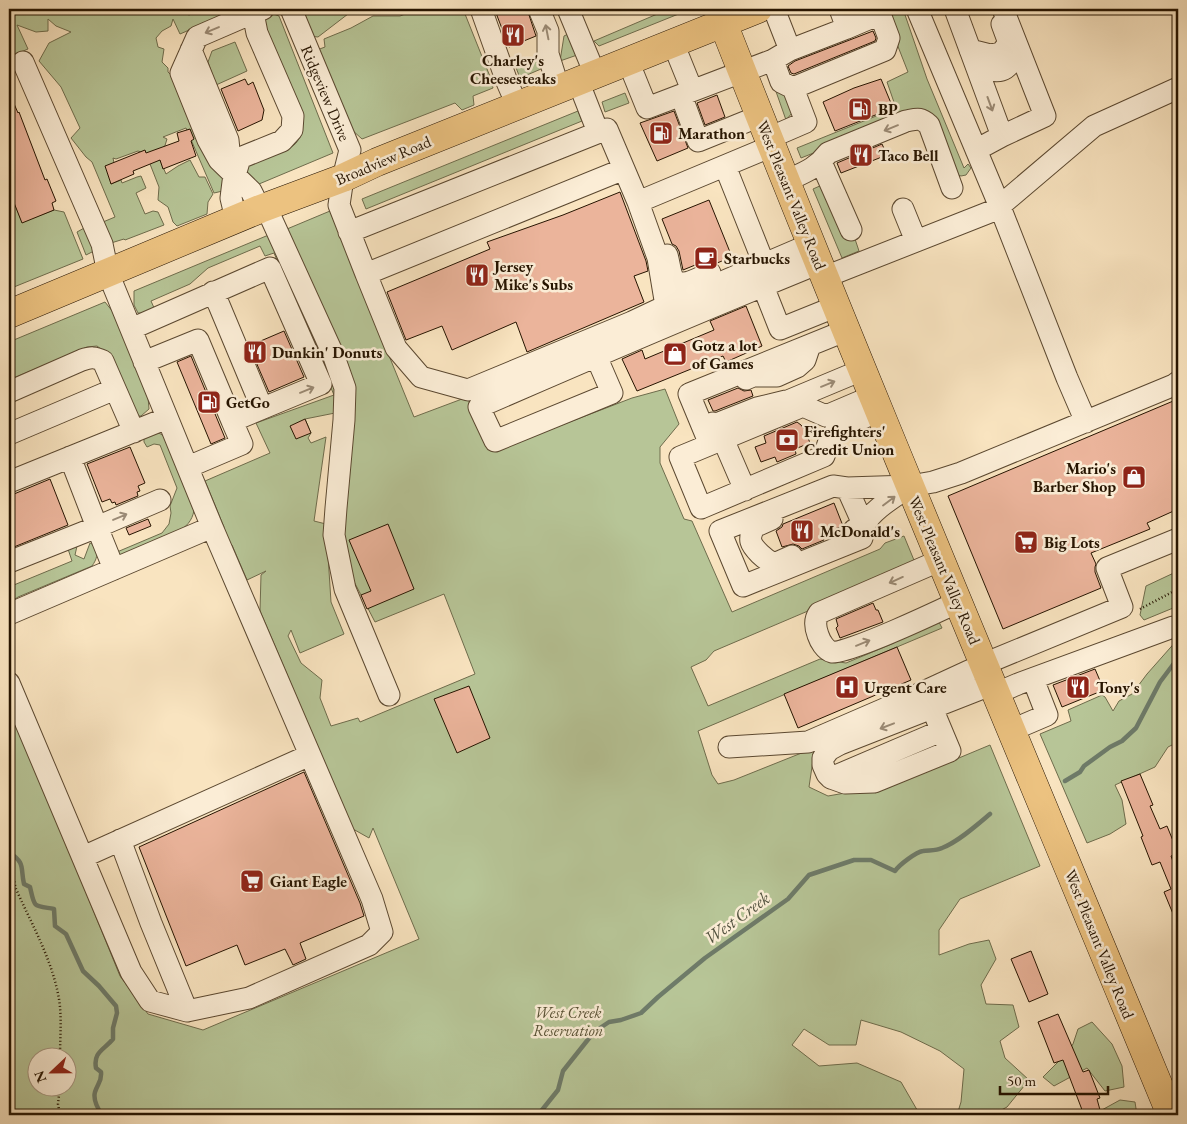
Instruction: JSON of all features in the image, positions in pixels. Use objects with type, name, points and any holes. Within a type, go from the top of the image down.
[{"type":"main road","name":"Broadview Road","points":[[9,314],[254,212],[343,178],[376,162],[674,43],[721,16],[758,9]]},
{"type":"main road","name":"West Pleasant Valley Road","points":[[721,16],[862,370],[1170,1115]]},
{"type":"street","name":"Ridgeview Drive","points":[[291,9],[350,150],[343,178]]},
{"type":"street","points":[[481,9],[517,106]]},
{"type":"street","points":[[539,9],[548,31],[548,54],[578,81]]},
{"type":"street","points":[[568,9],[578,81],[598,132]]},
{"type":"street","points":[[674,43],[698,141],[767,134],[806,122],[793,88],[781,82],[782,55],[774,9]]},
{"type":"street","points":[[917,9],[1000,207],[1086,422]]},
{"type":"street","points":[[955,9],[1002,136]]},
{"type":"street","points":[[976,66],[990,55],[1001,54],[1009,43],[996,9]]},
{"type":"street","points":[[976,150],[1045,116],[1003,9]]},
{"type":"street","points":[[260,10],[196,37],[187,58],[228,140],[231,198],[254,212],[333,354],[345,388],[334,535],[345,589],[389,694]]},
{"type":"street","points":[[228,168],[240,158],[282,142],[292,130],[293,116],[257,32],[254,18],[260,10]]},
{"type":"street","points":[[628,61],[647,108],[782,55],[843,18],[879,12],[889,38],[885,50],[793,88]]},
{"type":"street","points":[[9,683],[131,972],[150,1002],[187,1011],[249,998],[369,945],[382,932],[372,899],[212,527],[144,362],[108,273],[102,244],[23,62]]},
{"type":"street","points":[[976,66],[1002,80],[1013,75],[1025,65]]},
{"type":"street","points":[[343,178],[366,274],[396,348],[421,377],[468,390],[666,306],[759,273],[916,242],[987,214],[1000,207],[1094,126],[1178,88]]},
{"type":"street","points":[[851,230],[825,169],[828,153],[906,121],[922,120],[928,125],[952,188]]},
{"type":"street","points":[[356,230],[607,129],[624,170],[643,200],[670,263],[672,277],[678,282],[686,283],[730,264],[759,273]]},
{"type":"street","points":[[643,200],[725,166],[767,134]]},
{"type":"street","points":[[725,166],[759,273],[780,329],[842,318]]},
{"type":"street","points":[[788,186],[811,170],[825,169]]},
{"type":"street","points":[[366,274],[624,170]]},
{"type":"street","points":[[643,200],[658,258],[666,306]]},
{"type":"street","points":[[903,209],[916,242]]},
{"type":"street","points":[[131,329],[216,298],[270,268],[321,384],[232,421]]},
{"type":"street","points":[[596,356],[612,393],[494,441],[479,406],[596,356],[759,273]]},
{"type":"street","points":[[216,298],[265,407]]},
{"type":"street","points":[[842,318],[810,345],[689,394],[706,435],[862,370]]},
{"type":"street","points":[[144,362],[198,340],[242,444],[188,467]]},
{"type":"street","points":[[9,392],[90,357],[96,357],[103,361],[134,432]]},
{"type":"street","points":[[910,486],[870,516],[864,526],[862,538],[743,586],[720,530],[840,487],[910,486],[933,482],[961,473],[1178,382]]},
{"type":"street","points":[[9,434],[115,389]]},
{"type":"street","points":[[876,404],[838,429],[829,441],[824,456],[742,484],[701,508],[680,457],[803,406],[826,416],[876,404]]},
{"type":"street","points":[[817,412],[829,441]]},
{"type":"street","points":[[9,482],[167,418]]},
{"type":"street","points":[[724,438],[742,484]]},
{"type":"street","points":[[70,457],[114,569]]},
{"type":"street","points":[[840,487],[864,526]]},
{"type":"street","points":[[840,487],[754,527],[750,540],[752,546],[766,560],[774,564],[864,526]]},
{"type":"street","points":[[9,562],[160,500]]},
{"type":"street","points":[[9,614],[212,527]]},
{"type":"street","points":[[932,708],[944,736],[838,780],[827,774],[823,765],[823,758],[829,750],[932,708],[991,680],[1122,607],[1107,568],[1178,538]]},
{"type":"street","points":[[941,560],[819,613],[815,625],[819,638],[825,648],[832,652],[842,652],[958,602]]},
{"type":"street","points":[[729,747],[808,742],[919,694],[991,680],[1033,679],[1173,627]]},
{"type":"street","points":[[1012,730],[1047,715],[1033,679]]},
{"type":"street","points":[[83,857],[310,755]]},
{"type":"street","points":[[124,838],[151,923],[187,1011]]},
{"type":"path","points":[[9,749],[13,794],[12,860],[14,880],[52,971],[61,1016],[60,1046]]},
{"type":"path","points":[[59,1096],[60,1115]]},
{"type":"green space","points":[[9,9],[176,9],[189,15],[203,9],[238,9],[180,34],[173,19],[171,26],[162,31],[156,38],[158,47],[164,49],[162,62],[172,76],[186,114],[193,116],[225,179],[227,190],[214,193],[186,128],[163,137],[167,139],[163,152],[152,156],[138,151],[116,159],[113,158],[111,184],[121,180],[122,183],[141,176],[146,188],[136,193],[145,214],[153,211],[158,212],[164,225],[125,240],[111,243],[103,222],[115,217],[92,162],[71,138],[80,128],[61,87],[39,61],[49,43],[71,32],[56,26],[48,19],[48,31],[36,32],[17,25],[28,49],[9,57]]},
{"type":"green space","points":[[298,9],[346,9],[348,14],[318,37],[309,36]]},
{"type":"green space","points":[[418,9],[463,9],[493,88],[473,96],[474,105],[462,110],[455,103],[362,139],[351,129],[317,50],[325,47],[324,39],[351,28],[373,16],[400,16]]},
{"type":"green space","points":[[557,9],[561,9],[580,54],[560,61],[564,36],[568,34]]},
{"type":"green space","points":[[669,9],[677,9],[681,13],[599,46],[594,41]]},
{"type":"green space","points":[[888,9],[903,9],[927,79],[964,168],[968,164],[971,168],[966,175],[961,176],[951,173],[919,111],[801,158],[797,148],[896,108],[887,82],[908,72],[886,16]]},
{"type":"green space","points":[[271,13],[279,16],[333,153],[259,184],[245,178],[245,168],[288,149],[295,144],[301,135],[261,23]]},
{"type":"green space","points":[[235,42],[247,71],[216,85],[208,62],[212,51]]},
{"type":"green space","points":[[541,55],[541,69],[520,78],[515,65]]},
{"type":"green space","points":[[773,83],[787,94],[792,113],[786,120]]},
{"type":"green space","points":[[625,93],[629,103],[605,112],[602,102]]},
{"type":"green space","points":[[578,111],[582,121],[366,209],[362,199]]},
{"type":"green space","points":[[155,159],[160,160],[166,174],[190,160],[199,177],[205,177],[213,194],[208,202],[207,214],[177,226],[173,222],[168,207],[158,200],[159,187],[150,164]]},
{"type":"green space","points":[[822,185],[855,239],[859,251],[842,258],[813,189]]},
{"type":"green space","points":[[9,190],[22,222],[54,210],[64,212],[83,259],[9,289]]},
{"type":"green space","name":"West Creek Reservation","points":[[330,211],[414,417],[470,396],[494,451],[632,398],[665,389],[679,424],[660,447],[660,463],[684,519],[692,521],[732,612],[880,549],[885,543],[904,536],[916,565],[714,651],[706,660],[691,667],[708,706],[820,659],[846,663],[894,643],[906,632],[938,620],[942,628],[698,731],[712,775],[718,784],[734,780],[824,744],[813,760],[809,787],[828,796],[879,787],[875,793],[990,745],[1040,866],[960,899],[939,930],[939,955],[969,944],[989,940],[996,959],[981,985],[986,1004],[1013,1005],[1019,1027],[1000,1041],[1005,1058],[1029,1080],[1007,1107],[992,1115],[957,1115],[961,1102],[964,1069],[940,1051],[901,1032],[861,1020],[856,1045],[829,1045],[804,1029],[792,1045],[819,1066],[857,1063],[901,1082],[920,1115],[9,1115],[9,703],[120,976],[148,1014],[203,1030],[419,939],[373,828],[369,838],[353,829],[260,611],[261,575],[266,571],[247,580],[232,545],[222,535],[224,527],[205,481],[270,453],[256,423],[334,395],[274,253],[265,256],[260,246],[208,268],[190,284],[151,301],[155,310],[149,314],[138,313],[134,305],[134,291],[271,234],[337,385],[335,413],[305,419],[311,433],[308,438],[311,443],[326,437],[314,521],[326,524],[331,602],[344,634],[300,653],[291,630],[288,636],[301,663],[322,680],[320,698],[331,726],[358,718],[360,722],[475,674],[444,594],[375,622],[347,568],[341,528],[355,395],[287,229]]},
{"type":"green space","points":[[86,227],[96,250],[86,255],[77,232]]},
{"type":"green space","points":[[105,302],[113,312],[148,397],[149,409],[141,416],[132,416],[105,352],[97,346],[87,347],[9,380],[9,342]]},
{"type":"green space","points":[[150,433],[159,433],[167,438],[195,503],[193,514],[188,524],[182,529],[119,556],[117,552],[162,533],[169,524],[170,506],[177,488],[160,445],[154,444],[147,447],[144,442],[144,436]]},
{"type":"green space","points":[[90,543],[96,546],[97,552],[92,566],[18,597],[9,603],[9,587],[72,561],[68,549],[77,546],[75,555],[84,559]]},
{"type":"green space","points":[[1178,571],[1178,606],[1144,620],[1140,615],[1146,586]]},
{"type":"green space","points":[[1178,639],[1178,742],[1168,747],[1155,767],[1115,785],[1122,800],[1126,824],[1110,834],[1087,843],[1040,734],[1071,721],[1068,710],[1102,695],[1113,711],[1119,701],[1132,694]]},
{"type":"green space","points":[[1092,1022],[1112,1044],[1122,1066],[1124,1087],[1105,1091],[1087,1068],[1054,1086],[1043,1077],[1066,1054],[1073,1044],[1078,1029]]},
{"type":"green space","points":[[1120,1100],[1135,1102],[1137,1115],[1087,1115],[1100,1111]]},
{"type":"building","points":[[504,9],[527,9],[536,36],[509,47],[496,13]]},
{"type":"building","points":[[873,31],[876,38],[875,41],[794,74],[791,73],[788,66],[795,61]]},
{"type":"building","points":[[245,79],[248,85],[253,82],[264,110],[262,120],[238,131],[221,89]]},
{"type":"building","points":[[881,79],[893,108],[835,131],[823,102],[854,88]]},
{"type":"building","points":[[9,92],[19,112],[45,180],[47,179],[56,201],[52,203],[54,210],[22,223],[9,190]]},
{"type":"building","points":[[717,95],[725,117],[705,125],[697,103]]},
{"type":"building","points":[[674,111],[688,148],[657,161],[640,123]]},
{"type":"building","points":[[190,129],[194,139],[191,141],[196,156],[163,169],[160,160],[133,171],[134,174],[111,184],[105,166],[145,150],[146,153],[179,141],[177,133]]},
{"type":"building","name":"Taco Bell","points":[[882,144],[887,155],[841,173],[837,163]]},
{"type":"building","points":[[620,192],[646,261],[648,271],[634,276],[644,302],[527,352],[516,322],[452,350],[442,326],[406,340],[387,292],[490,249],[487,242]]},
{"type":"building","points":[[709,200],[732,257],[717,263],[705,261],[683,270],[679,251],[672,244],[662,219]]},
{"type":"building","points":[[746,306],[762,346],[726,362],[723,356],[637,391],[622,359],[642,350],[645,359],[714,330],[710,321]]},
{"type":"building","points":[[284,331],[304,377],[269,392],[249,346]]},
{"type":"building","points":[[191,356],[225,438],[211,444],[177,362]]},
{"type":"building","points":[[738,388],[744,391],[751,390],[753,396],[713,411],[708,400]]},
{"type":"building","points":[[1178,399],[1178,509],[1147,523],[1150,529],[1091,553],[1096,564],[1095,572],[1101,588],[1003,629],[948,496]]},
{"type":"building","points":[[305,419],[311,433],[296,439],[290,426]]},
{"type":"building","name":"Firefighters' Credit Union","points":[[797,422],[805,430],[810,443],[795,449],[796,454],[777,462],[775,457],[761,462],[755,447],[766,443],[764,436]]},
{"type":"building","points":[[130,447],[145,483],[138,486],[140,491],[137,492],[138,496],[116,505],[110,499],[102,502],[87,464]]},
{"type":"building","points":[[50,479],[68,525],[9,549],[9,494],[14,494]]},
{"type":"building","name":"McDonald's","points":[[834,503],[843,526],[821,534],[824,540],[802,549],[793,544],[782,547],[776,531],[783,524]]},
{"type":"building","points":[[148,519],[151,526],[129,535],[126,528]]},
{"type":"building","points":[[388,524],[414,589],[367,609],[361,595],[371,591],[349,540]]},
{"type":"building","points":[[873,603],[883,622],[840,638],[836,628],[838,626],[836,619]]},
{"type":"building","name":"Urgent Care","points":[[897,647],[911,680],[798,728],[784,694]]},
{"type":"building","name":"Tony's","points":[[1095,669],[1104,690],[1062,707],[1053,685]]},
{"type":"building","points":[[469,686],[490,738],[457,753],[434,699]]},
{"type":"building","name":"Giant Eagle","points":[[304,772],[364,916],[300,943],[306,959],[293,965],[285,949],[245,965],[237,945],[186,966],[139,847]]},
{"type":"building","points":[[1140,774],[1153,805],[1150,806],[1160,829],[1167,826],[1178,853],[1171,856],[1178,875],[1178,926],[1164,892],[1171,889],[1160,862],[1152,865],[1141,837],[1143,836],[1121,781]]},
{"type":"building","points":[[1031,951],[1048,994],[1029,1002],[1011,959]]},
{"type":"building","points":[[1058,1014],[1083,1072],[1089,1070],[1100,1098],[1097,1099],[1100,1110],[1084,1115],[1063,1060],[1054,1063],[1038,1022]]},
{"type":"waterway","name":"West Creek","points":[[1065,781],[1080,772],[1084,766],[1110,747],[1122,741],[1136,728],[1160,682],[1178,658]]},
{"type":"waterway","name":"West Creek","points":[[538,1115],[558,1090],[563,1071],[594,1032],[609,1022],[641,1013],[705,958],[788,899],[809,875],[854,860],[871,860],[895,871],[916,854],[923,851],[940,849],[954,842],[990,814]]},
{"type":"waterway","points":[[9,852],[20,863],[24,884],[30,887],[34,902],[38,906],[54,909],[55,926],[66,934],[83,971],[116,1006],[117,1013],[113,1028],[113,1039],[96,1058],[96,1068],[101,1072],[101,1075],[95,1092],[95,1098],[102,1115]]},
{"type":"place","name":"Charley's Cheesesteaks","points":[[513,35]]},
{"type":"place","name":"BP","points":[[860,109]]},
{"type":"place","name":"Marathon","points":[[661,133]]},
{"type":"place","name":"Taco Bell","points":[[861,155]]},
{"type":"place","name":"Starbucks","points":[[706,258]]},
{"type":"place","name":"Jersey Mike's Subs","points":[[477,275]]},
{"type":"place","name":"Dunkin' Donuts","points":[[255,352]]},
{"type":"place","name":"Gotz a lot of Games","points":[[675,354]]},
{"type":"place","name":"GetGo","points":[[209,402]]},
{"type":"place","name":"Firefighters' Credit Union","points":[[787,440]]},
{"type":"place","name":"Mario's Barber Shop","points":[[1134,477]]},
{"type":"place","name":"McDonald's","points":[[802,531]]},
{"type":"place","name":"Big Lots","points":[[1026,542]]},
{"type":"place","name":"Urgent Care","points":[[847,687]]},
{"type":"place","name":"Tony's","points":[[1078,687]]},
{"type":"place","name":"Giant Eagle","points":[[252,881]]}]
